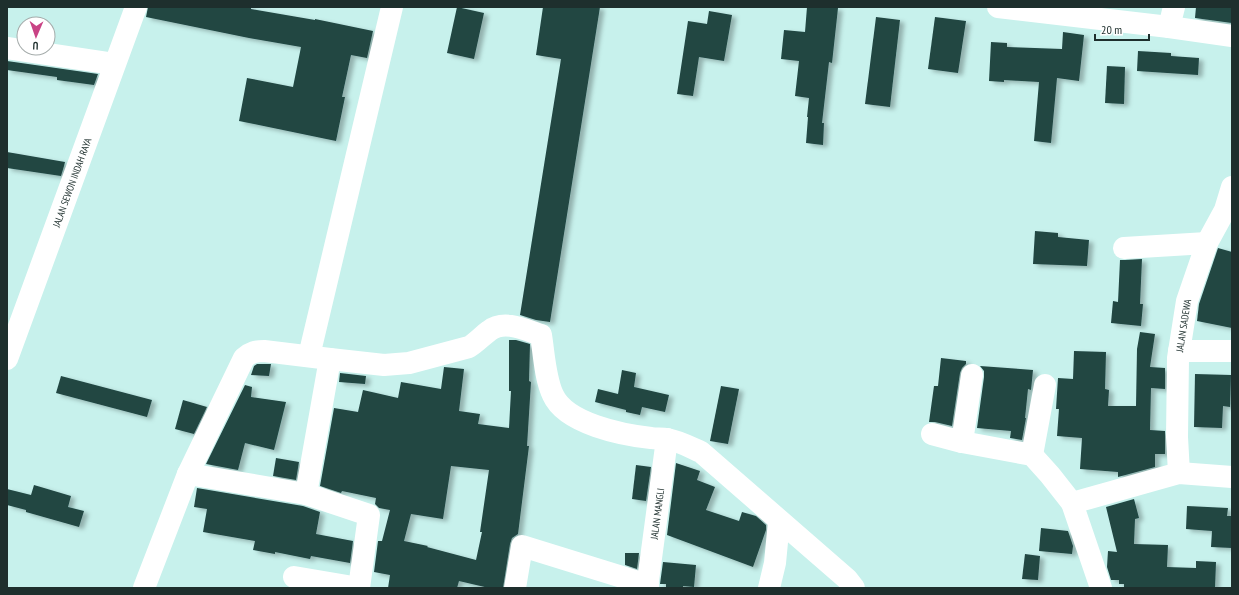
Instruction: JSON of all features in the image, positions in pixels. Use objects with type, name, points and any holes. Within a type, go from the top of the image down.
[{"type":"street","name":"JALAN SEWON INDAH RAYA","points":[[7,359],[136,7]]},
{"type":"street","points":[[309,356],[392,7]]},
{"type":"street","points":[[998,7],[1171,17],[1232,36]]},
{"type":"street","points":[[7,48],[114,64]]},
{"type":"street","name":"JALAN SADEWA","points":[[1179,473],[1177,437],[1179,351],[1187,302],[1207,243],[1225,210],[1232,187]]},
{"type":"street","points":[[1124,248],[1207,243]]},
{"type":"street","points":[[144,588],[188,474],[244,358],[250,353],[264,351],[384,364],[409,363],[475,344],[494,328],[500,326],[510,326],[542,335],[550,384],[554,396],[564,409],[587,424],[651,438],[667,439],[701,452],[847,580],[854,588]]},
{"type":"street","points":[[1179,351],[1232,351]]},
{"type":"street","points":[[306,494],[330,359]]},
{"type":"street","points":[[962,442],[972,375]]},
{"type":"street","points":[[1032,456],[1045,385]]},
{"type":"street","points":[[932,434],[962,442],[1032,456],[1050,475],[1072,503],[1101,588]]},
{"type":"street","name":"JALAN MANGLI","points":[[647,586],[667,439]]},
{"type":"street","points":[[1072,503],[1179,473],[1232,477]]},
{"type":"street","points":[[188,474],[306,494],[369,515],[359,588],[294,577]]},
{"type":"street","points":[[769,588],[775,563],[779,521]]},
{"type":"street","points":[[515,588],[522,546],[647,586]]},
{"type":"building","points":[[148,7],[251,7],[251,9],[315,19],[373,31],[367,58],[351,55],[342,97],[345,97],[336,141],[239,121],[247,78],[293,87],[301,47],[146,17]]},
{"type":"building","points":[[457,7],[484,13],[474,59],[447,53]]},
{"type":"building","points":[[543,7],[600,7],[550,322],[536,320],[520,315],[561,59],[536,55]]},
{"type":"building","points":[[807,7],[838,8],[832,63],[829,62],[822,123],[824,123],[823,145],[806,143],[809,98],[795,96],[799,61],[781,59],[784,30],[805,32]]},
{"type":"building","points":[[1196,7],[1232,7],[1232,23],[1195,18]]},
{"type":"building","points":[[709,11],[732,15],[724,61],[699,57],[693,96],[677,94],[688,21],[707,24]]},
{"type":"building","points":[[876,17],[900,20],[890,107],[865,104]]},
{"type":"building","points":[[935,17],[966,21],[958,73],[928,69]]},
{"type":"building","points":[[1063,32],[1084,35],[1079,81],[1057,78],[1051,143],[1034,141],[1039,82],[1004,80],[1004,82],[989,81],[991,42],[1007,43],[1007,47],[1062,49]]},
{"type":"building","points":[[1138,51],[1171,53],[1171,56],[1199,58],[1198,75],[1137,71]]},
{"type":"building","points":[[7,61],[98,74],[94,85],[57,80],[57,77],[7,70]]},
{"type":"building","points":[[1107,66],[1125,67],[1124,104],[1105,103]]},
{"type":"building","points":[[7,152],[65,162],[61,176],[7,168]]},
{"type":"building","points":[[1035,231],[1058,233],[1058,237],[1089,240],[1087,266],[1033,264]]},
{"type":"building","points":[[1218,248],[1232,252],[1232,328],[1197,321],[1199,304]]},
{"type":"building","points":[[1142,259],[1140,304],[1143,304],[1141,326],[1111,323],[1113,301],[1118,302],[1120,260]]},
{"type":"building","points":[[1140,332],[1155,334],[1150,367],[1165,368],[1165,389],[1151,388],[1150,430],[1165,431],[1165,454],[1155,454],[1155,467],[1118,477],[1118,472],[1080,469],[1082,438],[1057,436],[1059,409],[1056,409],[1058,378],[1073,379],[1074,351],[1106,352],[1105,389],[1109,390],[1108,406],[1136,406],[1137,349]]},
{"type":"building","points":[[509,340],[516,340],[530,344],[529,381],[531,382],[527,446],[529,446],[518,534],[512,538],[510,544],[503,588],[489,588],[459,581],[457,588],[388,588],[390,575],[374,572],[378,541],[382,541],[390,510],[379,508],[375,504],[376,498],[342,491],[341,493],[320,486],[334,408],[358,412],[363,390],[398,398],[401,382],[441,389],[444,367],[464,369],[459,411],[480,414],[478,424],[509,428],[511,391],[509,391]],"holes":[[[451,466],[489,470],[480,532],[482,532],[476,560],[427,547],[428,546],[404,541],[411,514],[443,519]]]},
{"type":"building","points":[[941,358],[966,361],[966,364],[960,373],[952,426],[929,422],[934,386],[938,386]]},
{"type":"building","points":[[257,364],[271,364],[269,376],[251,375],[254,366]]},
{"type":"building","points":[[980,366],[1033,370],[1031,390],[1028,389],[1026,418],[1022,440],[1010,438],[1011,431],[977,428],[984,377],[984,371]]},
{"type":"building","points":[[622,370],[636,373],[634,387],[669,395],[665,412],[642,407],[640,415],[595,402],[598,389],[618,394]]},
{"type":"building","points":[[340,373],[366,376],[365,384],[339,382]]},
{"type":"building","points":[[1195,374],[1231,375],[1230,407],[1223,406],[1222,428],[1194,427]]},
{"type":"building","points":[[61,376],[152,400],[147,417],[56,393]]},
{"type":"building","points":[[245,385],[252,387],[251,397],[286,402],[274,450],[245,443],[238,470],[206,464]]},
{"type":"building","points":[[721,386],[739,389],[728,444],[710,441]]},
{"type":"building","points":[[183,400],[207,407],[194,434],[175,429]]},
{"type":"building","points":[[276,458],[299,462],[296,480],[273,476]]},
{"type":"building","points":[[676,463],[700,471],[697,480],[715,487],[706,510],[739,521],[742,512],[756,516],[766,525],[766,530],[753,567],[667,535]]},
{"type":"building","points":[[636,465],[651,467],[646,501],[632,499]]},
{"type":"building","points":[[34,485],[71,496],[68,507],[84,511],[79,527],[7,505],[7,489],[31,495]]},
{"type":"building","points":[[197,488],[303,506],[320,512],[316,534],[353,541],[350,563],[311,556],[310,559],[275,552],[275,554],[253,550],[255,541],[203,532],[207,509],[194,507]]},
{"type":"building","points":[[1134,499],[1139,518],[1135,519],[1134,544],[1168,545],[1167,567],[1196,568],[1196,561],[1216,562],[1215,588],[1124,588],[1124,584],[1119,584],[1119,580],[1111,580],[1107,567],[1108,551],[1117,552],[1106,507]]},
{"type":"building","points":[[1187,506],[1228,508],[1227,516],[1232,516],[1232,548],[1211,547],[1212,531],[1186,529]]},
{"type":"building","points":[[1041,528],[1068,531],[1073,546],[1072,554],[1039,551]]},
{"type":"building","points":[[625,553],[639,553],[637,569],[625,565]]},
{"type":"building","points":[[1025,554],[1040,556],[1038,580],[1022,579]]},
{"type":"building","points":[[663,562],[696,565],[694,587],[683,586],[683,588],[666,588],[666,584],[660,584]]}]
